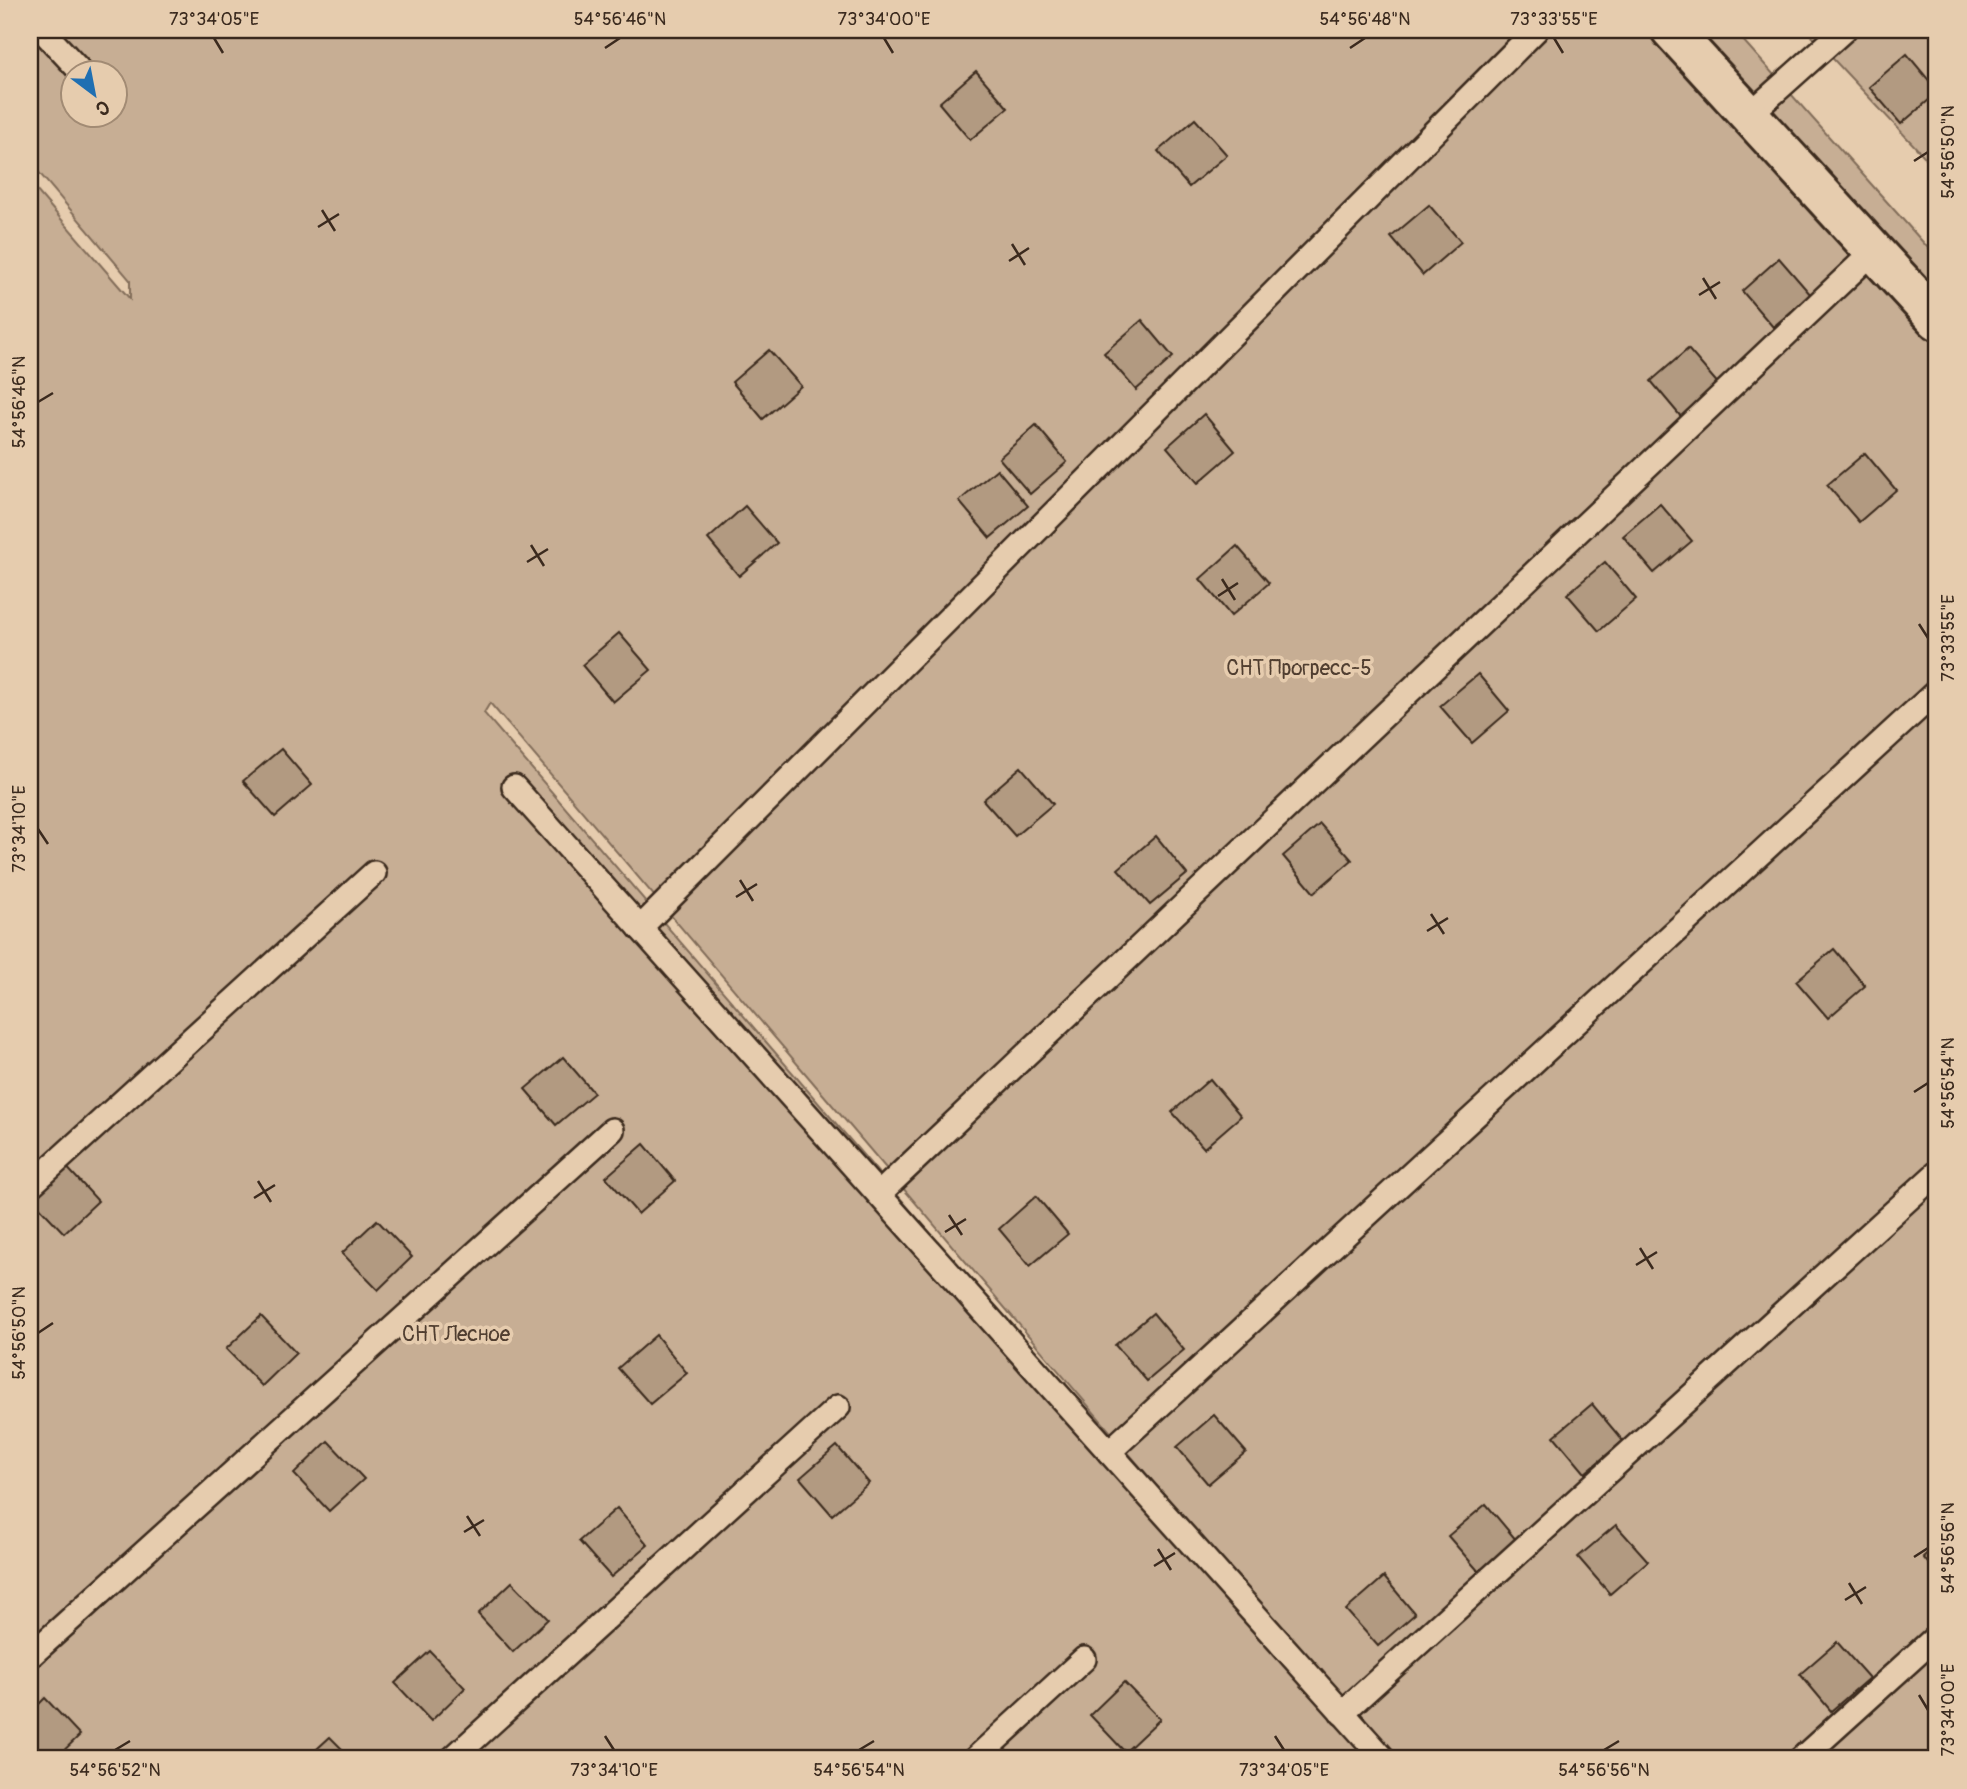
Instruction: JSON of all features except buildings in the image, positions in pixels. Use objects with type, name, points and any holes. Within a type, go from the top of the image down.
[{"type":"street","points":[[1671,30],[1937,320]]},
{"type":"lane","points":[[42,30],[70,60]]},
{"type":"lane","points":[[640,928],[1536,30]]},
{"type":"lane","points":[[1749,115],[1844,30]]},
{"type":"lane","points":[[878,1194],[1874,251]]},
{"type":"lane","points":[[1109,1452],[1937,691]]},
{"type":"lane","points":[[514,786],[1384,1759]]},
{"type":"lane","points":[[30,1186],[374,873]]},
{"type":"lane","points":[[30,1656],[612,1130]]},
{"type":"lane","points":[[1342,1713],[1937,1173]]},
{"type":"lane","points":[[452,1759],[838,1407]]},
{"type":"lane","points":[[1801,1759],[1937,1636]]},
{"type":"lane","points":[[975,1759],[1084,1659]]},
{"type":"green space","name":"СНТ Прогресс-5","points":[[30,30],[1734,30],[1937,258],[1937,1759],[1389,1759],[490,703],[484,713],[1381,1759],[30,1759],[30,183],[130,299],[130,280],[30,162]]},
{"type":"green space","points":[[1806,30],[1937,30],[1937,170]]},
{"type":"park label","name":"СНТ Лесное","points":[[456,1334]]}]
